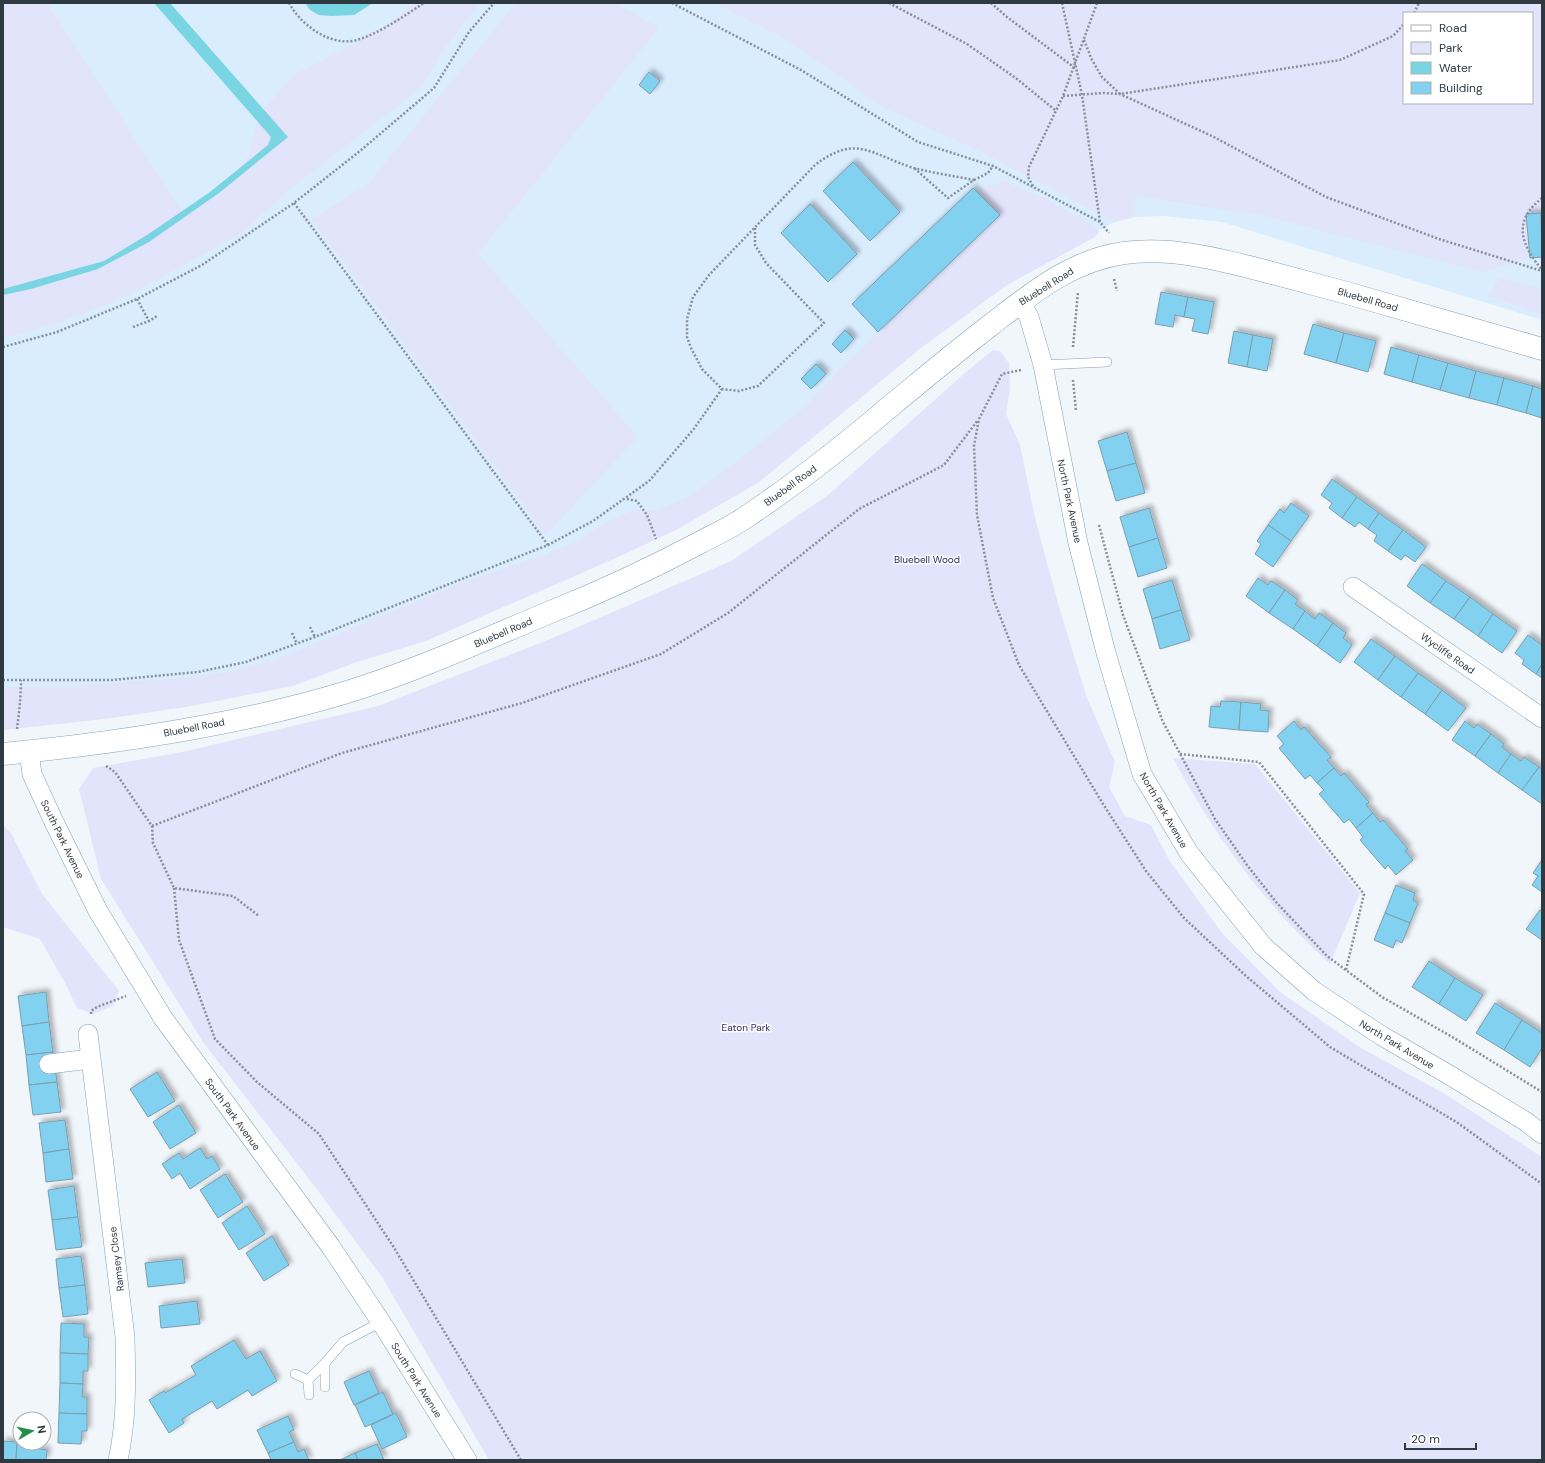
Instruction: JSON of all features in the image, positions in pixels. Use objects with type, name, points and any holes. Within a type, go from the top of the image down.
[{"type":"street","name":"Bluebell Road","points":[[3,754],[76,746],[238,719],[297,706],[349,691],[477,643],[606,589],[667,560],[742,520],[801,479],[934,369],[1020,302],[1062,274],[1085,262],[1104,257],[1127,252],[1186,253],[1307,282],[1542,349]]},
{"type":"street","name":"North Park Avenue","points":[[1020,302],[1028,317],[1043,365],[1078,543],[1106,654],[1142,774],[1189,853],[1263,946],[1314,991],[1382,1036],[1512,1113],[1542,1134]]},
{"type":"street","name":"Wycliffe Road","points":[[1353,587],[1542,718]]},
{"type":"street","name":"South Park Avenue","points":[[29,752],[32,774],[54,822],[98,911],[143,986],[163,1018],[331,1247],[381,1322],[467,1460]]},
{"type":"street","name":"Ramsey Close","points":[[88,1034],[125,1337],[126,1381],[124,1420],[118,1460]]},
{"type":"street","points":[[49,1064],[90,1059]]},
{"type":"lane","points":[[1043,365],[1108,362]]},
{"type":"lane","points":[[309,1395],[308,1380],[343,1342],[381,1322]]},
{"type":"lane","points":[[325,1363],[326,1387]]},
{"type":"lane","points":[[295,1374],[308,1380]]},
{"type":"path","points":[[289,3],[295,14],[310,27],[331,39],[356,40],[398,20],[424,3]]},
{"type":"path","points":[[3,347],[57,332],[137,299],[202,265],[294,203],[360,152],[434,88],[469,32],[494,3]]},
{"type":"path","points":[[672,3],[801,70],[918,142],[994,166],[1033,186],[1100,222],[1111,237]]},
{"type":"path","points":[[889,3],[966,44],[1017,79],[1055,110]]},
{"type":"path","points":[[991,3],[1007,17],[1075,68]]},
{"type":"path","points":[[1062,3],[1082,95],[1100,222]]},
{"type":"path","points":[[1033,186],[1028,176],[1029,167],[1075,68],[1097,3]]},
{"type":"path","points":[[1414,12],[1419,3]]},
{"type":"path","points":[[1063,96],[1103,93],[1120,94],[1340,60],[1393,36],[1403,25]]},
{"type":"path","points":[[1084,40],[1092,60],[1102,77],[1120,94],[1212,136],[1326,197],[1439,239],[1542,271]]},
{"type":"path","points":[[755,228],[755,245],[766,263],[824,323],[758,386],[740,392],[722,389],[702,369],[690,348],[687,336],[687,319],[693,297],[701,286],[755,228],[815,165],[831,153],[850,148],[872,151],[914,168],[974,180]]},
{"type":"path","points":[[914,168],[948,198],[974,180],[988,173],[994,166]]},
{"type":"path","points":[[1542,198],[1534,205],[1523,220],[1524,238],[1529,254],[1542,271]]},
{"type":"path","points":[[294,203],[548,545]]},
{"type":"path","points":[[1114,278],[1117,291]]},
{"type":"path","points":[[1077,418],[1072,364],[1074,320],[1079,289]]},
{"type":"path","points":[[137,299],[148,321]]},
{"type":"path","points":[[133,327],[157,316]]},
{"type":"path","points":[[3,680],[100,680],[198,672],[246,662],[297,644],[548,545],[593,521],[627,499],[649,481],[671,458],[722,389]]},
{"type":"path","points":[[152,826],[342,753],[522,703],[661,654],[728,613],[859,509],[944,464],[978,419]]},
{"type":"path","points":[[627,499],[637,501],[647,515],[651,529],[660,545]]},
{"type":"path","points":[[1097,521],[1123,614],[1162,722],[1215,819],[1247,865],[1276,902],[1310,940],[1327,956],[1382,997],[1454,1038],[1542,1092]]},
{"type":"path","points":[[310,627],[315,637]]},
{"type":"path","points":[[292,633],[297,644]]},
{"type":"path","points":[[18,726],[21,701],[20,680]]},
{"type":"path","points":[[76,746],[115,772],[152,826],[153,843],[174,888],[179,940],[214,1039],[257,1082],[319,1134],[393,1246],[521,1460]]},
{"type":"path","points":[[1180,754],[1259,762],[1364,894],[1346,970]]},
{"type":"path","points":[[174,888],[233,896],[259,916]]},
{"type":"path","points":[[91,1011],[97,1007],[125,996]]},
{"type":"shaded area","points":[[3,3],[1542,3],[1542,320],[1222,222],[1163,216],[1134,217],[1115,222],[1007,277],[801,441],[423,633],[3,724]]},
{"type":"green space","points":[[3,3],[47,3],[185,216],[219,193],[250,154],[260,113],[294,75],[393,21],[414,3],[480,3],[443,50],[422,87],[293,187],[240,234],[124,298],[54,324],[3,338]]},
{"type":"green space","points":[[516,3],[616,3],[659,28],[478,254],[638,437],[546,535],[312,219],[368,184]]},
{"type":"green space","points":[[714,3],[1542,3],[1542,213],[1526,215],[1530,258],[1482,272],[1261,215],[1135,196],[1134,217],[1115,222],[979,151],[883,107],[786,39]]},
{"type":"green space","points":[[1004,181],[1051,201],[1096,227],[1099,232],[1095,237],[1007,285],[921,348],[758,483],[676,530],[616,558],[426,641],[354,663],[293,686],[186,707],[105,719],[3,730],[3,687],[71,686],[172,679],[222,673],[272,661],[468,580],[547,554],[579,540],[605,523],[635,509],[655,511],[688,497],[735,463],[806,406],[835,374],[999,215],[977,191]]},
{"type":"green space","points":[[1500,278],[1542,288],[1542,315],[1488,296]]},
{"type":"green space","name":"Eaton Park","points":[[993,350],[1000,351],[1009,363],[1010,388],[1006,414],[1020,445],[1036,522],[1060,610],[1087,698],[1115,762],[1109,787],[1125,816],[1151,825],[1169,860],[1222,933],[1280,992],[1361,1048],[1445,1094],[1542,1157],[1542,1460],[489,1460],[382,1277],[316,1188],[203,1042],[101,879],[79,789],[93,768],[182,752],[378,706],[548,640],[731,561],[828,495],[966,372]]},
{"type":"green space","points":[[1173,758],[1255,764],[1360,893],[1330,964],[1284,918],[1242,868],[1206,815]]},
{"type":"green space","points":[[3,825],[11,833],[42,894],[119,991],[113,1006],[93,1014],[77,1008],[65,983],[40,939],[3,927]]},
{"type":"water","points":[[154,3],[170,3],[288,137],[219,193],[149,242],[98,269],[31,289],[3,295],[3,289],[104,261],[147,235],[210,192],[268,145],[271,137]]},
{"type":"water","points":[[305,3],[373,3],[354,15],[332,16],[319,15],[310,10]]},
{"type":"building","points":[[649,72],[660,81],[650,94],[639,85]]},
{"type":"building","points":[[853,162],[900,212],[870,241],[823,191]]},
{"type":"building","points":[[973,188],[1000,215],[878,332],[852,304]]},
{"type":"building","points":[[810,204],[857,254],[828,282],[781,233]]},
{"type":"building","points":[[1541,213],[1542,257],[1530,258],[1526,214]]},
{"type":"building","points":[[1161,292],[1188,297],[1184,317],[1175,315],[1173,327],[1155,324]]},
{"type":"building","points":[[1188,297],[1214,302],[1208,334],[1192,331],[1195,319],[1184,317]]},
{"type":"building","points":[[1313,324],[1344,333],[1336,363],[1304,354]]},
{"type":"building","points":[[845,330],[854,339],[841,353],[832,344]]},
{"type":"building","points":[[1234,331],[1253,335],[1247,367],[1228,363]]},
{"type":"building","points":[[1344,333],[1376,341],[1368,372],[1336,363]]},
{"type":"building","points":[[1253,335],[1273,339],[1267,371],[1247,367]]},
{"type":"building","points":[[1391,347],[1419,355],[1412,382],[1384,374]]},
{"type":"building","points":[[1419,355],[1448,363],[1440,390],[1412,382]]},
{"type":"building","points":[[1448,363],[1476,371],[1469,398],[1440,390]]},
{"type":"building","points":[[816,364],[826,374],[811,389],[801,379]]},
{"type":"building","points":[[1476,371],[1504,378],[1497,405],[1469,398]]},
{"type":"building","points":[[1504,378],[1533,386],[1526,413],[1497,405]]},
{"type":"building","points":[[1533,386],[1542,389],[1542,418],[1526,413]]},
{"type":"building","points":[[1127,432],[1136,463],[1107,471],[1098,441]]},
{"type":"building","points":[[1136,463],[1145,493],[1116,501],[1107,471]]},
{"type":"building","points":[[1332,479],[1357,497],[1342,518],[1329,508],[1332,503],[1321,495]]},
{"type":"building","points":[[1357,497],[1379,513],[1368,529],[1359,522],[1355,527],[1342,518]]},
{"type":"building","points":[[1291,503],[1309,516],[1291,541],[1268,525],[1280,509],[1284,513]]},
{"type":"building","points":[[1149,508],[1158,538],[1129,547],[1120,517]]},
{"type":"building","points":[[1379,513],[1403,530],[1388,551],[1374,541],[1377,535],[1368,529]]},
{"type":"building","points":[[1268,525],[1291,541],[1273,567],[1255,554],[1261,544],[1257,541]]},
{"type":"building","points":[[1403,530],[1426,547],[1415,562],[1405,555],[1401,560],[1388,551]]},
{"type":"building","points":[[1158,538],[1167,568],[1138,577],[1129,547]]},
{"type":"building","points":[[1422,564],[1446,581],[1430,603],[1407,586]]},
{"type":"building","points":[[1258,578],[1268,585],[1271,581],[1285,590],[1269,613],[1246,596]]},
{"type":"building","points":[[1172,580],[1181,610],[1152,619],[1143,589]]},
{"type":"building","points":[[1446,581],[1470,597],[1454,619],[1430,603]]},
{"type":"building","points":[[1285,590],[1298,600],[1295,604],[1305,611],[1293,629],[1269,613]]},
{"type":"building","points":[[1470,597],[1493,614],[1478,636],[1454,619]]},
{"type":"building","points":[[1181,610],[1190,640],[1160,649],[1152,619]]},
{"type":"building","points":[[1305,611],[1315,619],[1319,613],[1333,623],[1317,646],[1293,629]]},
{"type":"building","points":[[1493,614],[1517,631],[1502,653],[1478,636]]},
{"type":"building","points":[[1333,623],[1346,633],[1343,638],[1352,645],[1340,663],[1317,646]]},
{"type":"building","points":[[1528,635],[1542,645],[1542,664],[1536,674],[1522,664],[1524,660],[1515,653]]},
{"type":"building","points":[[1371,639],[1395,656],[1378,680],[1354,662]]},
{"type":"building","points":[[1395,656],[1418,673],[1401,697],[1378,680]]},
{"type":"building","points":[[1542,664],[1542,678],[1536,674]]},
{"type":"building","points":[[1418,673],[1442,690],[1425,714],[1401,697]]},
{"type":"building","points":[[1442,690],[1466,708],[1448,731],[1425,714]]},
{"type":"building","points":[[1221,701],[1241,702],[1239,730],[1209,727],[1211,706],[1220,707]]},
{"type":"building","points":[[1241,702],[1261,704],[1260,710],[1269,711],[1268,732],[1239,730]]},
{"type":"building","points":[[1294,721],[1301,730],[1304,727],[1331,757],[1327,760],[1334,768],[1317,783],[1310,775],[1305,779],[1279,748],[1284,744],[1277,736]]},
{"type":"building","points":[[1465,721],[1474,728],[1477,724],[1491,734],[1475,756],[1452,740]]},
{"type":"building","points":[[1491,734],[1504,744],[1502,747],[1511,754],[1498,773],[1475,756]]},
{"type":"building","points":[[1511,754],[1521,761],[1524,757],[1539,767],[1522,790],[1498,773]]},
{"type":"building","points":[[1539,767],[1542,769],[1542,804],[1522,790]]},
{"type":"building","points":[[1334,768],[1341,776],[1344,773],[1369,802],[1366,805],[1373,813],[1356,828],[1349,819],[1344,823],[1319,794],[1324,790],[1317,783]]},
{"type":"building","points":[[1373,813],[1380,822],[1383,820],[1408,849],[1405,851],[1413,860],[1396,875],[1388,865],[1385,869],[1360,840],[1363,837],[1356,828]]},
{"type":"building","points":[[1542,860],[1542,892],[1532,885],[1538,876],[1533,873]]},
{"type":"building","points":[[1396,885],[1415,893],[1413,900],[1418,903],[1410,923],[1385,913]]},
{"type":"building","points":[[1540,910],[1542,911],[1542,940],[1526,929]]},
{"type":"building","points":[[1385,913],[1410,923],[1402,943],[1396,940],[1393,948],[1374,940]]},
{"type":"building","points":[[1429,961],[1455,978],[1439,1004],[1412,987]]},
{"type":"building","points":[[1455,978],[1483,995],[1466,1021],[1439,1004]]},
{"type":"building","points":[[46,992],[49,1022],[22,1026],[18,996]]},
{"type":"building","points":[[1495,1003],[1522,1020],[1504,1050],[1476,1033]]},
{"type":"building","points":[[1522,1020],[1542,1033],[1542,1048],[1530,1067],[1504,1050]]},
{"type":"building","points":[[49,1022],[53,1052],[26,1055],[22,1026]]},
{"type":"building","points":[[53,1052],[57,1082],[29,1085],[26,1055]]},
{"type":"building","points":[[157,1072],[175,1101],[148,1117],[130,1089]]},
{"type":"building","points":[[57,1082],[61,1112],[33,1115],[29,1085]]},
{"type":"building","points":[[179,1105],[196,1133],[170,1149],[153,1122]]},
{"type":"building","points":[[65,1120],[69,1149],[43,1153],[39,1123]]},
{"type":"building","points":[[200,1148],[207,1159],[212,1156],[220,1169],[190,1189],[180,1173],[172,1179],[162,1164],[179,1153],[183,1159]]},
{"type":"building","points":[[69,1149],[73,1179],[46,1182],[43,1153]]},
{"type":"building","points":[[225,1174],[243,1202],[218,1218],[200,1190]]},
{"type":"building","points":[[74,1186],[78,1217],[52,1220],[48,1190]]},
{"type":"building","points":[[247,1206],[265,1234],[239,1250],[222,1223]]},
{"type":"building","points":[[78,1217],[82,1247],[56,1250],[52,1220]]},
{"type":"building","points":[[272,1236],[289,1265],[264,1281],[246,1253]]},
{"type":"building","points":[[81,1256],[85,1285],[59,1288],[56,1259]]},
{"type":"building","points":[[182,1259],[185,1283],[148,1287],[145,1263]]},
{"type":"building","points":[[85,1285],[88,1314],[63,1317],[59,1288]]},
{"type":"building","points":[[197,1301],[200,1324],[161,1328],[159,1306]]},
{"type":"building","points":[[61,1323],[84,1324],[84,1337],[89,1337],[88,1354],[60,1353]]},
{"type":"building","points":[[234,1340],[246,1359],[260,1351],[277,1381],[252,1396],[248,1390],[217,1409],[212,1401],[182,1419],[184,1423],[169,1433],[149,1400],[164,1391],[165,1393],[196,1375],[191,1366]]},
{"type":"building","points":[[60,1353],[88,1354],[88,1371],[83,1371],[83,1384],[60,1383]]},
{"type":"building","points":[[369,1371],[379,1393],[354,1405],[344,1382]]},
{"type":"building","points":[[60,1383],[83,1384],[82,1397],[87,1397],[87,1414],[59,1413]]},
{"type":"building","points":[[383,1392],[393,1414],[365,1427],[355,1405]]},
{"type":"building","points":[[59,1413],[87,1414],[87,1431],[82,1431],[81,1444],[58,1443]]},
{"type":"building","points":[[396,1413],[407,1437],[382,1449],[371,1425]]},
{"type":"building","points":[[288,1416],[294,1430],[289,1432],[294,1442],[268,1453],[257,1430]]},
{"type":"building","points":[[3,1441],[12,1442],[12,1451],[16,1451],[16,1460],[3,1460]]},
{"type":"building","points":[[294,1442],[298,1452],[304,1449],[309,1460],[271,1460],[268,1453]]},
{"type":"building","points":[[377,1444],[384,1460],[358,1460],[355,1453]]},
{"type":"building","points":[[16,1451],[47,1451],[46,1460],[16,1460]]},
{"type":"building","points":[[355,1453],[358,1460],[340,1460]]},
{"type":"park label","name":"Bluebell Wood","points":[[927,559]]}]
